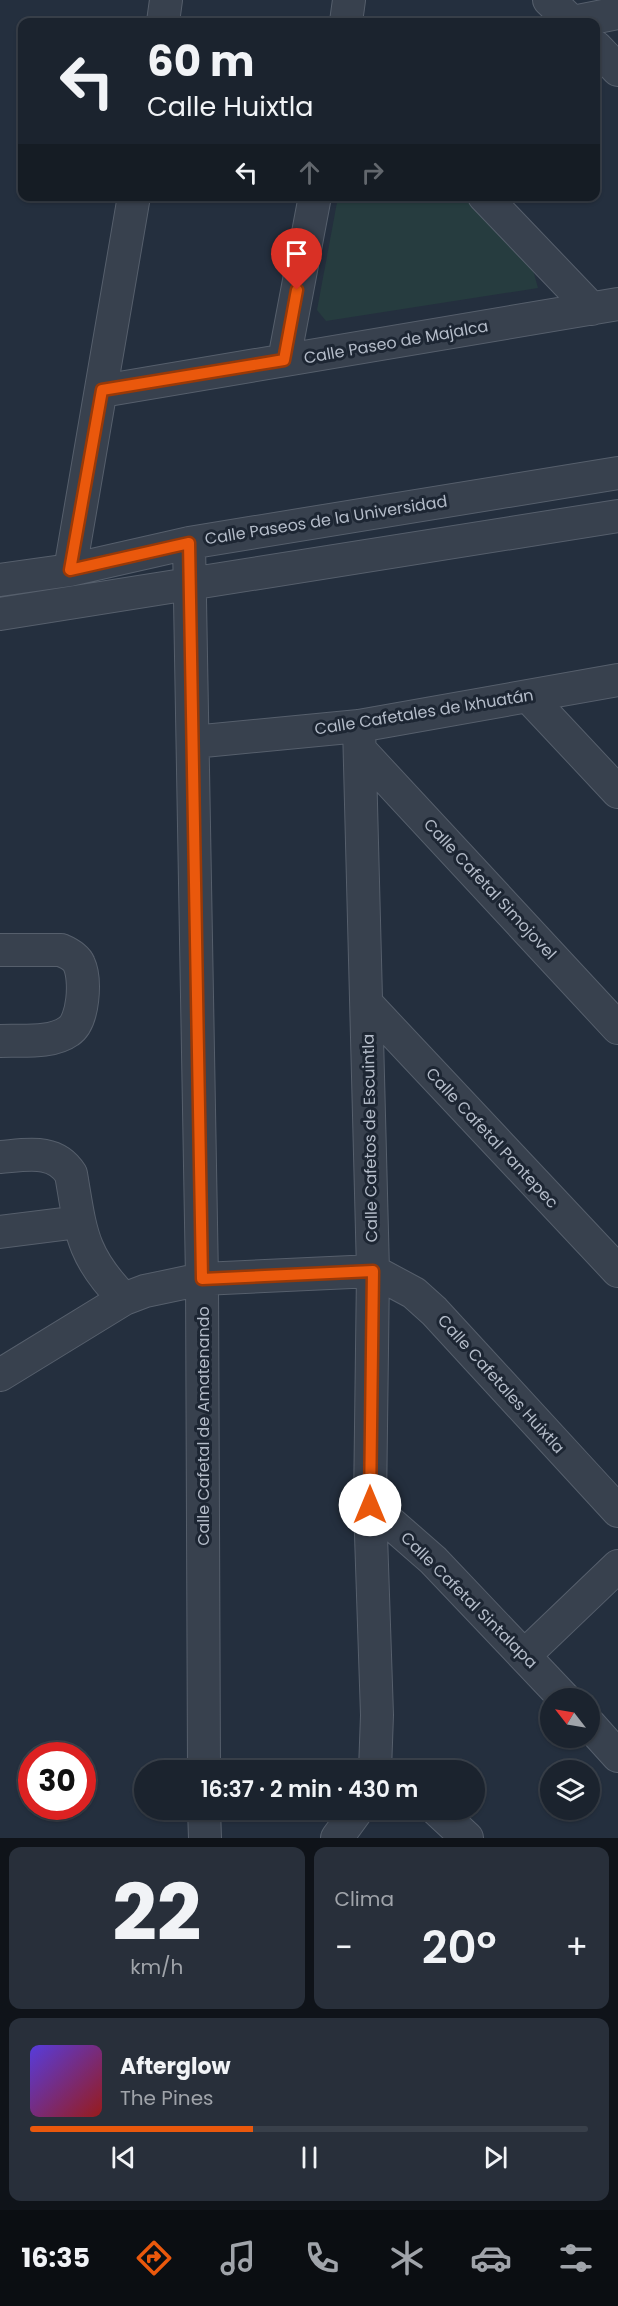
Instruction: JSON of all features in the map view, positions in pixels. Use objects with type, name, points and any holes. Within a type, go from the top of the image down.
[{"type":"street","points":[[163,18],[166,0]]},
{"type":"street","points":[[347,18],[349,0]]},
{"type":"street","points":[[549,0],[568,18]]},
{"type":"street","points":[[595,18],[618,14]]},
{"type":"street","points":[[600,51],[618,70]]},
{"type":"street","points":[[70,570],[133,201]]},
{"type":"street","points":[[284,360],[314,201]]},
{"type":"street","points":[[489,201],[605,307]]},
{"type":"street","name":"Calle Paseo de Majalca","points":[[102,390],[605,307]]},
{"type":"street","name":"Calle Paseos de la Universidad","points":[[0,580],[70,570],[189,543],[618,473]]},
{"type":"street","points":[[0,614],[189,586],[618,516]]},
{"type":"street","name":"Calle Cafetal de Amatenando","points":[[189,543],[202,1279],[204,1760]]},
{"type":"street","name":"Calle Cafetales de Ixhuatán","points":[[193,742],[360,738],[528,696],[618,680]]},
{"type":"street","points":[[528,696],[618,792]]},
{"type":"street","name":"Calle Cafetos de Escuintla","points":[[360,738],[373,1271],[370,1505],[378,1760]]},
{"type":"street","name":"Calle Cafetal Simojovel","points":[[360,738],[618,1028]]},
{"type":"street","points":[[0,950],[61,950],[69,953],[78,962],[81,972],[82,1005],[79,1020],[71,1030],[58,1036],[0,1041]]},
{"type":"street","name":"Calle Cafetal Pantepec","points":[[366,1004],[618,1271]]},
{"type":"street","points":[[0,1157],[42,1155],[59,1160],[66,1165],[71,1174],[79,1222],[88,1252],[109,1283],[124,1299]]},
{"type":"street","points":[[0,1232],[79,1222]]},
{"type":"street","points":[[0,1375],[124,1299],[145,1292],[202,1279],[373,1271]]},
{"type":"street","name":"Calle Cafetales Huixtla","points":[[373,1271],[414,1293],[434,1311],[618,1511]]},
{"type":"street","name":"Calle Cafetal Sintalapa","points":[[370,1505],[433,1560],[555,1688]]},
{"type":"street","points":[[525,1655],[618,1566]]},
{"type":"street","points":[[600,1736],[618,1756]]},
{"type":"street","points":[[204,1820],[205,1838]]},
{"type":"street","points":[[337,1838],[350,1820]]},
{"type":"street","points":[[448,1820],[467,1838]]},
{"type":"green space","points":[[337,201],[467,201],[533,270],[538,288],[326,321],[317,310]]},
{"type":"route","points":[[297,290],[284,360],[102,390],[70,570],[189,543],[202,1279],[373,1271],[370,1505]]}]
